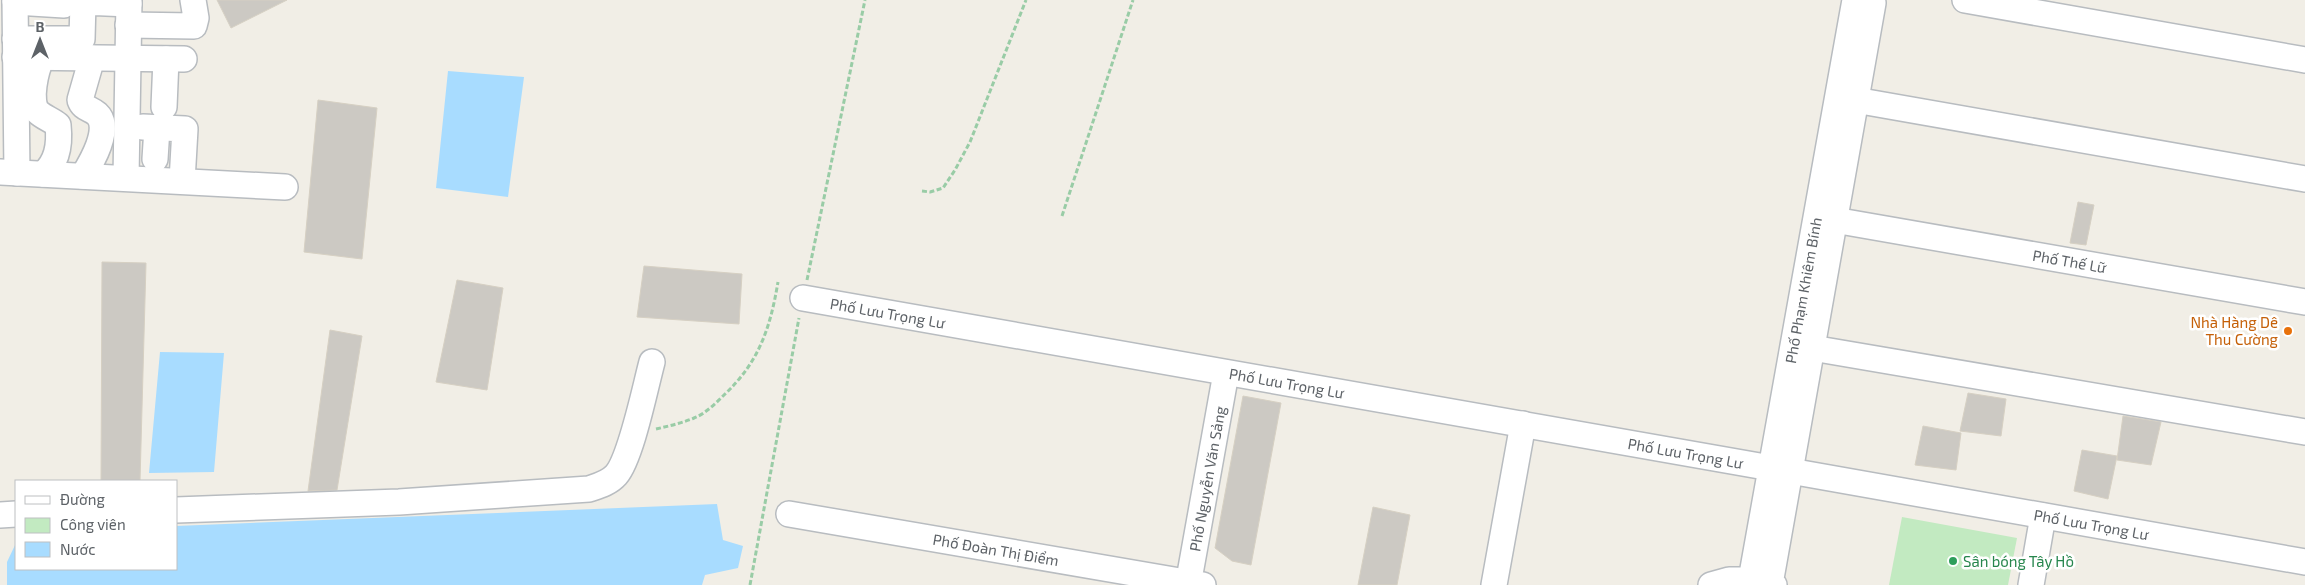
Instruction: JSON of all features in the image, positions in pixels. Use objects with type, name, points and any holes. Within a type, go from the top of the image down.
[{"type":"street","points":[[64,0],[64,6],[15,1],[15,48],[8,172],[285,187]]},
{"type":"street","points":[[15,48],[82,38],[83,2],[129,9],[189,28],[196,22],[193,0]]},
{"type":"street","points":[[1965,0],[2305,60]]},
{"type":"street","name":"Phố Phạm Khiêm Bính","points":[[1780,470],[1812,348],[1856,100],[1864,2]]},
{"type":"street","name":"Phố Phạm Khiêm Bính","points":[[1765,583],[1780,470],[1864,2]]},
{"type":"street","points":[[126,178],[129,9]]},
{"type":"street","points":[[15,48],[42,58],[175,59],[155,121],[154,159]]},
{"type":"street","points":[[42,58],[35,76],[34,107],[39,114],[58,125],[59,135],[56,158],[43,174]]},
{"type":"street","points":[[83,176],[100,144],[102,132],[102,122],[99,116],[82,105],[80,100],[92,58]]},
{"type":"street","points":[[1856,100],[2305,179]]},
{"type":"street","points":[[155,121],[185,129],[182,182]]},
{"type":"street","name":"Phố Thế Lữ","points":[[1834,220],[2305,302]]},
{"type":"street","name":"Phố Lưu Trọng Lư","points":[[803,298],[2305,562]]},
{"type":"street","points":[[1812,348],[2305,432]]},
{"type":"street","points":[[178,510],[399,502],[589,489],[603,484],[616,476],[625,461],[652,362]]},
{"type":"street","name":"Phố Nguyễn Văn Sảng","points":[[1193,584],[1226,373]]},
{"type":"street","points":[[1494,585],[1523,424]]},
{"type":"street","points":[[0,515],[15,514]]},
{"type":"street","name":"Phố Đoàn Thị Điểm","points":[[789,514],[1193,584]]},
{"type":"street","points":[[2031,585],[2044,516]]},
{"type":"street","points":[[1711,585],[1729,580],[1765,583]]},
{"type":"path","points":[[922,191],[930,192],[943,188],[959,163],[970,142],[1026,0]]},
{"type":"path","points":[[1062,216],[1133,0]]},
{"type":"path","points":[[633,431],[649,430],[696,418],[718,401],[742,378],[755,358],[771,322],[778,282]]},
{"type":"green space","name":"Sân bóng Tây Hồ","points":[[1902,517],[2017,538],[2008,585],[1889,585]]},
{"type":"water","points":[[448,71],[524,77],[508,197],[436,188]]},
{"type":"water","points":[[160,352],[224,353],[214,472],[149,473]]},
{"type":"water","points":[[717,504],[723,540],[743,546],[738,568],[705,575],[702,585],[7,585],[7,562],[15,545],[15,570],[178,570],[178,526]]},
{"type":"building","points":[[217,0],[287,0],[231,28]]},
{"type":"building","points":[[318,100],[377,108],[362,259],[304,252]]},
{"type":"building","points":[[2078,202],[2094,205],[2086,245],[2070,243]]},
{"type":"building","points":[[102,262],[146,263],[140,480],[101,480]]},
{"type":"building","points":[[644,266],[742,274],[739,324],[637,317]]},
{"type":"building","points":[[457,280],[503,288],[487,390],[436,382]]},
{"type":"building","points":[[330,330],[362,336],[337,490],[308,491]]},
{"type":"building","points":[[1968,393],[2006,399],[2001,436],[1960,431]]},
{"type":"building","points":[[1243,396],[1281,403],[1251,565],[1232,561],[1215,548]]},
{"type":"building","points":[[2123,416],[2161,422],[2151,465],[2117,460]]},
{"type":"building","points":[[1923,426],[1961,433],[1956,470],[1915,465]]},
{"type":"building","points":[[2082,450],[2117,456],[2108,499],[2074,491]]},
{"type":"building","points":[[1373,507],[1410,515],[1397,585],[1358,585]]},
{"type":"place","name":"Nhà Hàng Dê Thu Cường","points":[[2288,331]]},
{"type":"place","name":"Sân bóng Tây Hồ","points":[[1953,561]]}]
